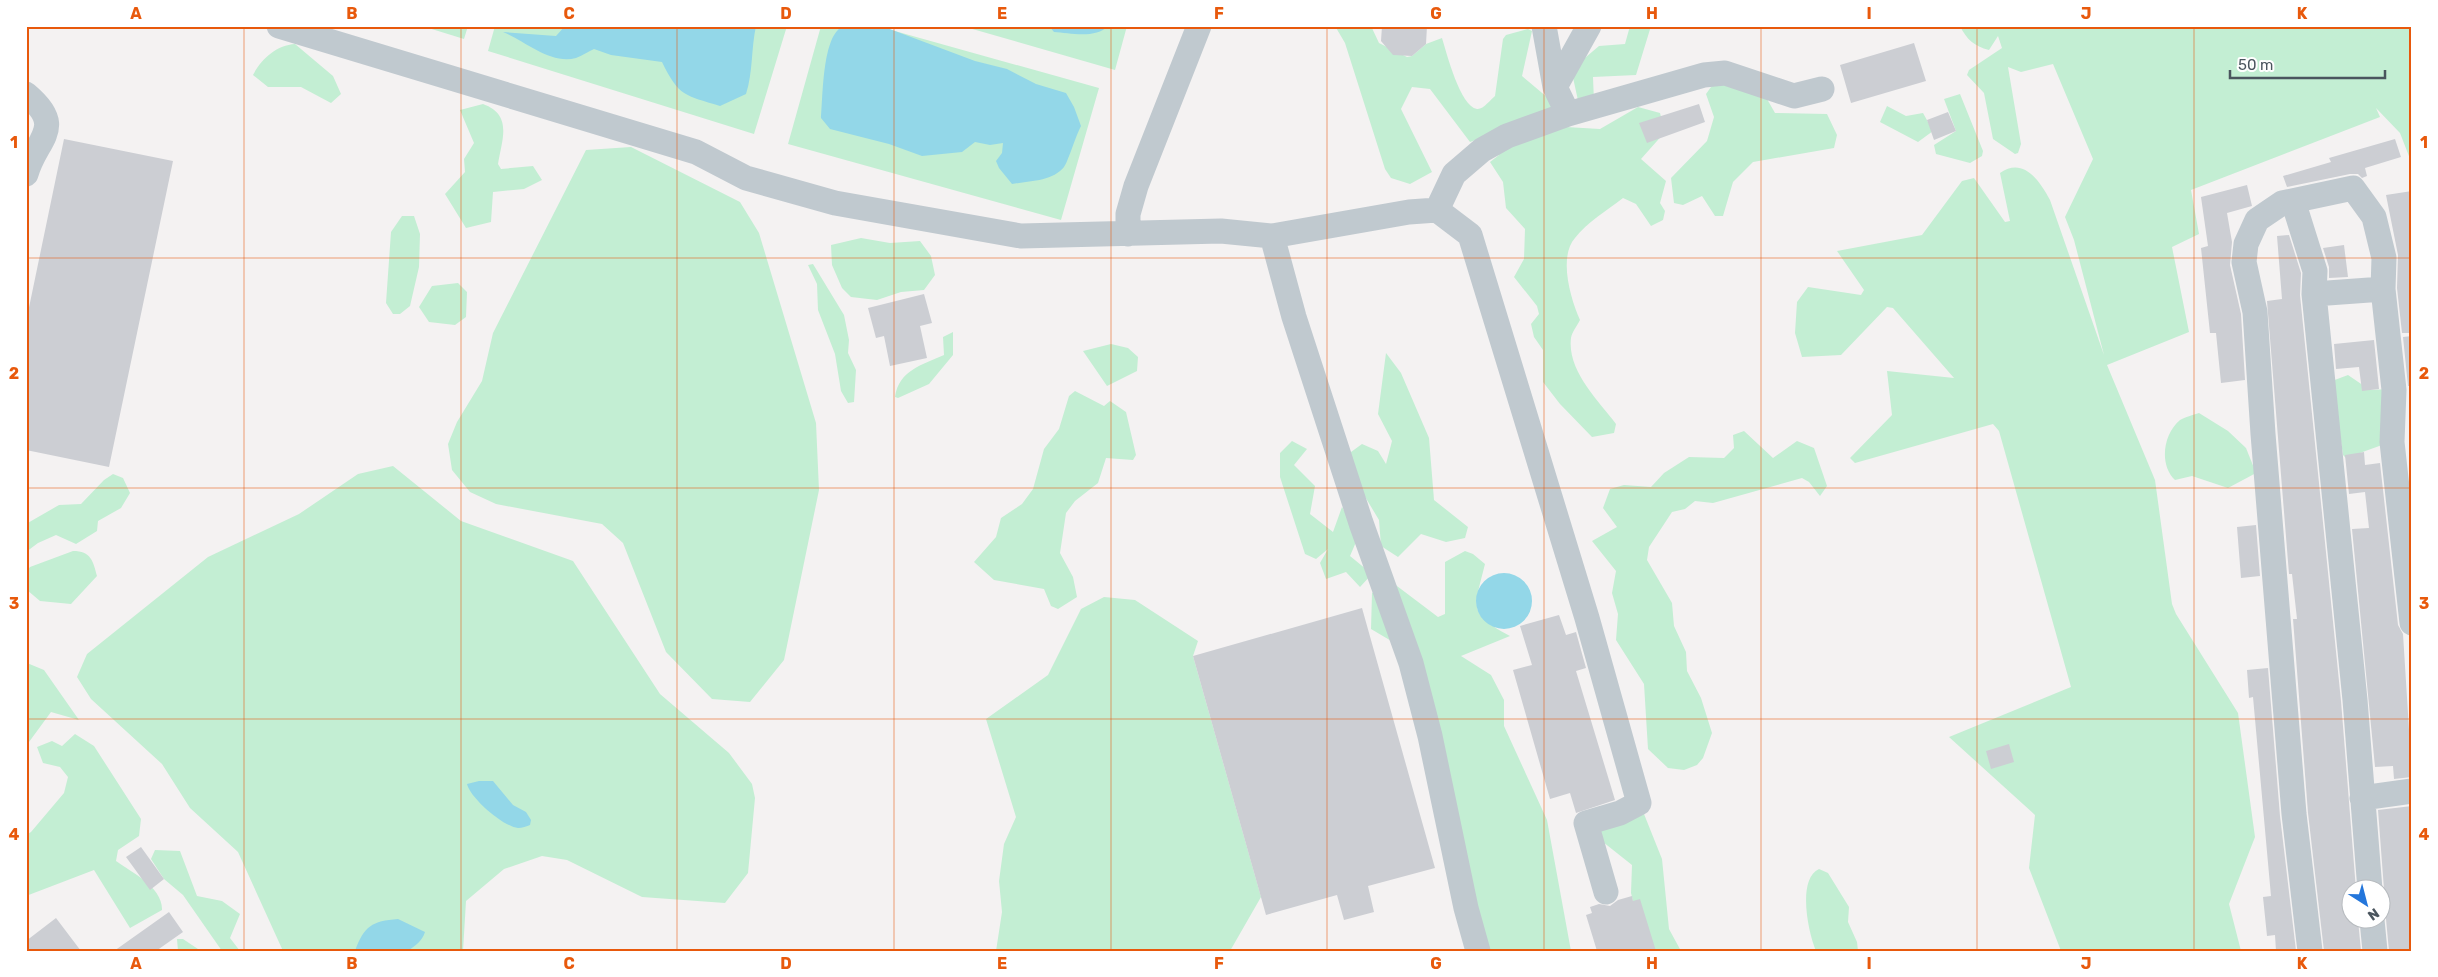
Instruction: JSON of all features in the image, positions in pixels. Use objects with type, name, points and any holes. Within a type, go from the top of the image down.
[{"type":"street","points":[[279,26],[696,152],[746,178],[835,203],[1020,236],[1221,232],[1272,236],[1408,212],[1437,210],[1470,235],[1587,618],[1639,803],[1620,813],[1586,822],[1606,892]]},
{"type":"street","points":[[1128,234],[1128,214],[1136,186],[1199,26]]},
{"type":"street","points":[[1544,26],[1555,87],[1568,114]]},
{"type":"street","points":[[1555,87],[1589,26]]},
{"type":"street","points":[[1437,210],[1454,174],[1482,150],[1507,136],[1568,114],[1704,75],[1725,73],[1794,96],[1822,89]]},
{"type":"street","points":[[26,94],[39,105],[47,124],[42,143],[28,166],[26,174]]},
{"type":"street","points":[[2310,951],[2293,795],[2262,434],[2255,312],[2244,262],[2246,244],[2257,220],[2282,203],[2354,188],[2374,217],[2384,258],[2383,289],[2394,390],[2392,442],[2412,622]]},
{"type":"street","points":[[2293,201],[2315,272],[2314,294],[2341,560],[2369,880]]},
{"type":"street","points":[[1272,236],[1294,317],[1361,522],[1411,663],[1430,736],[1466,908],[1478,951]]},
{"type":"street","points":[[2314,294],[2383,289]]},
{"type":"street","points":[[2362,798],[2412,791]]},
{"type":"street","points":[[2373,930],[2375,951]]},
{"type":"green space","points":[[422,26],[468,26],[464,39]]},
{"type":"green space","points":[[495,26],[787,26],[754,134],[488,51]]},
{"type":"green space","points":[[821,26],[877,26],[1099,88],[1061,220],[788,144]]},
{"type":"green space","points":[[962,26],[1127,26],[1115,70]]},
{"type":"green space","points":[[1335,26],[1371,26],[1379,43],[1407,57],[1412,56],[1426,44],[1442,38],[1460,89],[1465,99],[1471,106],[1477,109],[1484,106],[1495,96],[1503,39],[1506,35],[1528,29],[1532,31],[1522,76],[1554,103],[1554,112],[1470,142],[1430,89],[1412,87],[1401,109],[1432,172],[1410,184],[1391,178],[1385,169],[1345,43]]},
{"type":"green space","points":[[1630,26],[1651,26],[1636,75],[1593,77],[1594,102],[1579,105],[1572,73],[1573,68],[1599,46],[1625,44]]},
{"type":"green space","points":[[1960,26],[2412,26],[2412,164],[2400,133],[2376,108],[2380,117],[2191,190],[2199,234],[2172,247],[2189,332],[2107,365],[2155,480],[2172,604],[2176,614],[2238,713],[2255,837],[2229,904],[2241,951],[2061,951],[2029,868],[2035,815],[1949,737],[2071,687],[1999,431],[1993,424],[1855,463],[1850,458],[1892,415],[1887,371],[1954,378],[1893,308],[1887,307],[1841,355],[1802,357],[1795,333],[1797,302],[1808,287],[1861,295],[1864,290],[1837,251],[1922,235],[1962,181],[1974,178],[2005,222],[2010,221],[2000,173],[2017,168],[2024,169],[2030,173],[2050,200],[2104,355],[2074,240],[2065,217],[2093,159],[2053,64],[2021,72],[2008,67],[2021,144],[2018,153],[2015,154],[1993,139],[1984,93],[1967,75],[1969,70],[2002,48],[1998,36],[1989,50],[1971,42]]},
{"type":"green space","points":[[295,44],[333,76],[341,94],[331,103],[301,87],[268,87],[253,75],[270,54],[282,47]]},
{"type":"green space","points":[[1726,66],[1759,85],[1775,113],[1827,114],[1837,135],[1834,148],[1753,162],[1733,182],[1723,216],[1715,216],[1702,196],[1683,205],[1674,203],[1671,178],[1707,141],[1714,117],[1706,94]]},
{"type":"green space","points":[[1960,94],[1983,151],[1982,156],[1970,163],[1936,154],[1934,145],[1956,131],[1944,99]]},
{"type":"green space","points":[[483,104],[499,114],[502,121],[503,137],[498,164],[501,169],[533,166],[542,180],[524,189],[493,192],[491,222],[466,228],[445,194],[465,172],[464,159],[474,143],[460,110]]},
{"type":"green space","points":[[1887,106],[1906,116],[1923,113],[1933,131],[1918,142],[1880,122]]},
{"type":"green space","points":[[1638,107],[1660,113],[1665,132],[1641,159],[1666,181],[1660,203],[1665,211],[1663,220],[1651,226],[1636,204],[1623,198],[1580,232],[1570,246],[1567,256],[1570,290],[1580,320],[1571,338],[1574,362],[1585,384],[1616,424],[1614,433],[1592,437],[1560,404],[1543,382],[1543,350],[1534,337],[1531,324],[1539,314],[1537,306],[1514,277],[1524,259],[1525,229],[1506,208],[1503,182],[1490,162],[1499,155],[1498,150],[1566,127],[1600,129]]},
{"type":"green space","points":[[631,147],[740,202],[759,233],[816,423],[819,490],[784,660],[750,702],[712,699],[666,652],[623,543],[602,524],[496,504],[470,492],[452,470],[448,444],[457,422],[482,381],[493,333],[586,150]]},
{"type":"green space","points":[[402,216],[414,216],[420,234],[419,267],[410,306],[400,314],[393,314],[386,303],[391,232]]},
{"type":"green space","points":[[861,238],[890,243],[920,241],[931,256],[935,275],[924,290],[901,292],[877,300],[851,297],[842,288],[832,265],[831,245]]},
{"type":"green space","points":[[813,264],[844,315],[849,340],[848,353],[856,370],[854,402],[848,403],[841,391],[835,354],[818,310],[817,284],[808,265]]},
{"type":"green space","points":[[458,283],[467,292],[466,317],[455,325],[429,322],[419,307],[432,286]]},
{"type":"green space","points":[[953,332],[953,355],[929,384],[898,398],[895,397],[897,388],[906,374],[944,355],[943,337]]},
{"type":"green space","points":[[1111,344],[1128,348],[1138,357],[1137,371],[1107,386],[1083,351]]},
{"type":"green space","points":[[1386,353],[1401,373],[1429,438],[1434,500],[1468,527],[1465,538],[1446,542],[1421,534],[1398,557],[1381,546],[1379,520],[1346,465],[1351,452],[1362,444],[1378,451],[1386,464],[1392,441],[1378,414]]},
{"type":"green space","points":[[2348,375],[2370,390],[2389,389],[2382,445],[2346,458],[2343,455],[2332,381]]},
{"type":"green space","points":[[1075,391],[1104,406],[1110,401],[1126,412],[1136,455],[1133,460],[1106,458],[1098,483],[1075,501],[1066,513],[1060,553],[1073,577],[1077,597],[1058,609],[1051,606],[1044,589],[994,580],[974,562],[996,537],[1001,518],[1022,504],[1033,489],[1044,449],[1059,429],[1069,396]]},
{"type":"green space","points":[[2199,413],[2228,431],[2246,448],[2256,473],[2228,488],[2192,476],[2175,480],[2170,474],[2165,458],[2167,441],[2174,426],[2180,420]]},
{"type":"green space","points":[[1744,431],[1773,458],[1797,441],[1814,448],[1827,486],[1820,496],[1809,482],[1802,478],[1713,503],[1695,501],[1685,509],[1672,512],[1649,547],[1647,560],[1672,603],[1674,626],[1686,652],[1687,671],[1701,698],[1712,733],[1703,758],[1697,765],[1684,770],[1668,768],[1648,749],[1644,684],[1616,640],[1618,614],[1612,593],[1616,571],[1592,541],[1617,527],[1603,508],[1610,489],[1624,485],[1651,487],[1664,473],[1689,457],[1724,458],[1734,448],[1733,435]]},
{"type":"green space","points":[[1292,441],[1307,449],[1294,465],[1315,486],[1310,514],[1333,532],[1342,507],[1359,535],[1350,556],[1372,574],[1360,587],[1346,572],[1326,579],[1320,563],[1328,549],[1316,559],[1305,554],[1280,477],[1280,453]]},
{"type":"green space","points":[[393,466],[461,521],[573,561],[660,694],[729,753],[752,784],[755,798],[748,873],[725,903],[642,897],[567,860],[542,856],[504,869],[466,901],[463,951],[283,951],[238,852],[190,808],[162,764],[91,699],[77,677],[87,654],[208,557],[299,514],[358,474]]},
{"type":"green space","points":[[113,474],[123,478],[130,493],[121,508],[98,521],[97,531],[76,544],[56,535],[38,543],[26,552],[26,524],[59,505],[81,504],[104,480]]},
{"type":"green space","points":[[73,551],[84,553],[90,558],[97,576],[71,604],[40,601],[27,590],[26,572],[30,567]]},
{"type":"green space","points":[[1465,551],[1473,554],[1485,564],[1477,600],[1477,608],[1480,615],[1510,636],[1461,656],[1491,675],[1504,700],[1504,726],[1547,820],[1571,951],[1479,951],[1393,583],[1438,617],[1445,614],[1445,562]]},
{"type":"green space","points":[[1383,586],[1393,642],[1371,629],[1372,593]]},
{"type":"green space","points":[[1104,597],[1135,600],[1198,641],[1193,656],[1261,897],[1230,951],[996,951],[1002,912],[999,881],[1004,844],[1016,817],[986,719],[1048,675],[1081,609]]},
{"type":"green space","points":[[26,656],[27,663],[44,670],[79,720],[51,712],[29,742],[26,741]]},
{"type":"green space","points":[[75,734],[94,746],[141,819],[139,836],[118,850],[116,861],[152,887],[161,902],[162,910],[130,928],[94,870],[26,896],[26,835],[31,832],[64,793],[68,777],[60,767],[43,763],[37,747],[52,741],[62,746]]},
{"type":"green space","points":[[1644,814],[1662,859],[1669,929],[1681,951],[1646,951],[1631,893],[1632,865],[1603,842],[1599,822]]},
{"type":"green space","points":[[155,850],[180,851],[197,896],[222,901],[240,914],[230,938],[240,951],[222,951],[183,895],[164,879],[151,859]]},
{"type":"green space","points":[[1819,869],[1828,873],[1849,907],[1848,922],[1857,942],[1858,951],[1816,951],[1810,932],[1806,894],[1812,875]]},
{"type":"green space","points":[[177,939],[183,939],[201,951],[178,951]]},
{"type":"water","points":[[565,26],[711,26],[713,29],[722,29],[723,26],[756,26],[746,94],[720,106],[684,93],[673,82],[662,62],[611,55],[594,49],[576,58],[557,58],[538,51],[503,32],[556,36]]},
{"type":"water","points":[[844,26],[878,26],[887,28],[975,61],[1007,69],[1036,84],[1066,93],[1081,126],[1064,167],[1047,178],[1012,184],[999,168],[996,161],[1002,153],[1003,143],[990,145],[975,142],[962,152],[922,156],[889,144],[830,129],[821,118],[825,67],[831,41],[837,31]]},
{"type":"water","points":[[1049,26],[1108,26],[1097,33],[1082,34],[1054,32]]},
{"type":"water","points":[[1504,573],[1515,575],[1524,581],[1530,590],[1532,601],[1530,612],[1524,621],[1515,627],[1504,629],[1493,627],[1484,621],[1478,612],[1476,601],[1478,590],[1484,581],[1493,575]]},
{"type":"water","points":[[479,781],[493,781],[513,805],[526,812],[531,820],[530,825],[520,828],[512,826],[488,811],[474,797],[467,784]]},
{"type":"water","points":[[398,919],[425,932],[416,945],[408,951],[355,951],[362,936],[370,926],[382,921]]},
{"type":"building","points":[[1382,26],[1427,26],[1426,44],[1412,56],[1393,55],[1381,41]]},
{"type":"building","points":[[1914,43],[1926,81],[1851,103],[1840,65]]},
{"type":"building","points":[[1699,104],[1705,122],[1647,143],[1639,123]]},
{"type":"building","points":[[1948,112],[1956,131],[1934,140],[1927,120]]},
{"type":"building","points":[[64,139],[173,161],[109,467],[26,450],[26,322]]},
{"type":"building","points":[[2395,139],[2401,157],[2365,168],[2367,176],[2362,178],[2358,174],[2350,174],[2287,187],[2283,176],[2331,162],[2329,158]]},
{"type":"building","points":[[2247,185],[2252,206],[2227,213],[2232,242],[2230,265],[2241,314],[2245,380],[2221,383],[2216,333],[2210,333],[2201,248],[2208,246],[2201,197]]},
{"type":"building","points":[[2412,191],[2412,333],[2402,333],[2397,288],[2398,255],[2386,195]]},
{"type":"building","points":[[2289,235],[2301,273],[2300,295],[2341,701],[2355,880],[2340,880],[2340,930],[2359,930],[2361,951],[2324,951],[2308,813],[2293,619],[2297,619],[2292,574],[2289,574],[2267,301],[2282,299],[2277,236]]},
{"type":"building","points":[[2344,245],[2348,277],[2329,278],[2329,267],[2323,248]]},
{"type":"building","points":[[924,294],[932,323],[920,326],[927,358],[890,366],[884,336],[876,338],[868,308]]},
{"type":"building","points":[[2412,336],[2412,386],[2408,386],[2403,337]]},
{"type":"building","points":[[2374,340],[2379,389],[2362,391],[2359,367],[2336,369],[2334,344]]},
{"type":"building","points":[[2364,452],[2365,465],[2380,463],[2398,625],[2403,634],[2412,777],[2394,779],[2393,766],[2375,767],[2352,529],[2369,528],[2365,492],[2349,494],[2345,455]]},
{"type":"building","points":[[2256,525],[2260,576],[2241,578],[2237,527]]},
{"type":"building","points":[[1362,608],[1435,868],[1368,886],[1374,912],[1344,920],[1337,895],[1266,915],[1193,656]]},
{"type":"building","points":[[1559,615],[1566,635],[1576,632],[1586,668],[1576,671],[1615,800],[1576,813],[1570,793],[1550,799],[1513,670],[1532,665],[1520,626]]},
{"type":"building","points":[[2268,668],[2280,816],[2296,951],[2276,951],[2275,935],[2267,936],[2263,897],[2271,896],[2253,697],[2249,698],[2247,670]]},
{"type":"building","points":[[2009,744],[2014,762],[1991,769],[1986,751]]},
{"type":"building","points":[[2412,806],[2412,951],[2389,951],[2387,930],[2390,930],[2390,880],[2383,880],[2378,810]]},
{"type":"building","points":[[141,847],[164,879],[150,890],[126,857]]},
{"type":"building","points":[[1632,896],[1633,901],[1640,899],[1656,951],[1597,951],[1586,915],[1592,913],[1590,907],[1599,904],[1610,906],[1618,900]]},
{"type":"building","points":[[169,912],[183,932],[156,951],[114,951]]},
{"type":"building","points":[[56,918],[81,951],[26,951],[26,941]]}]
